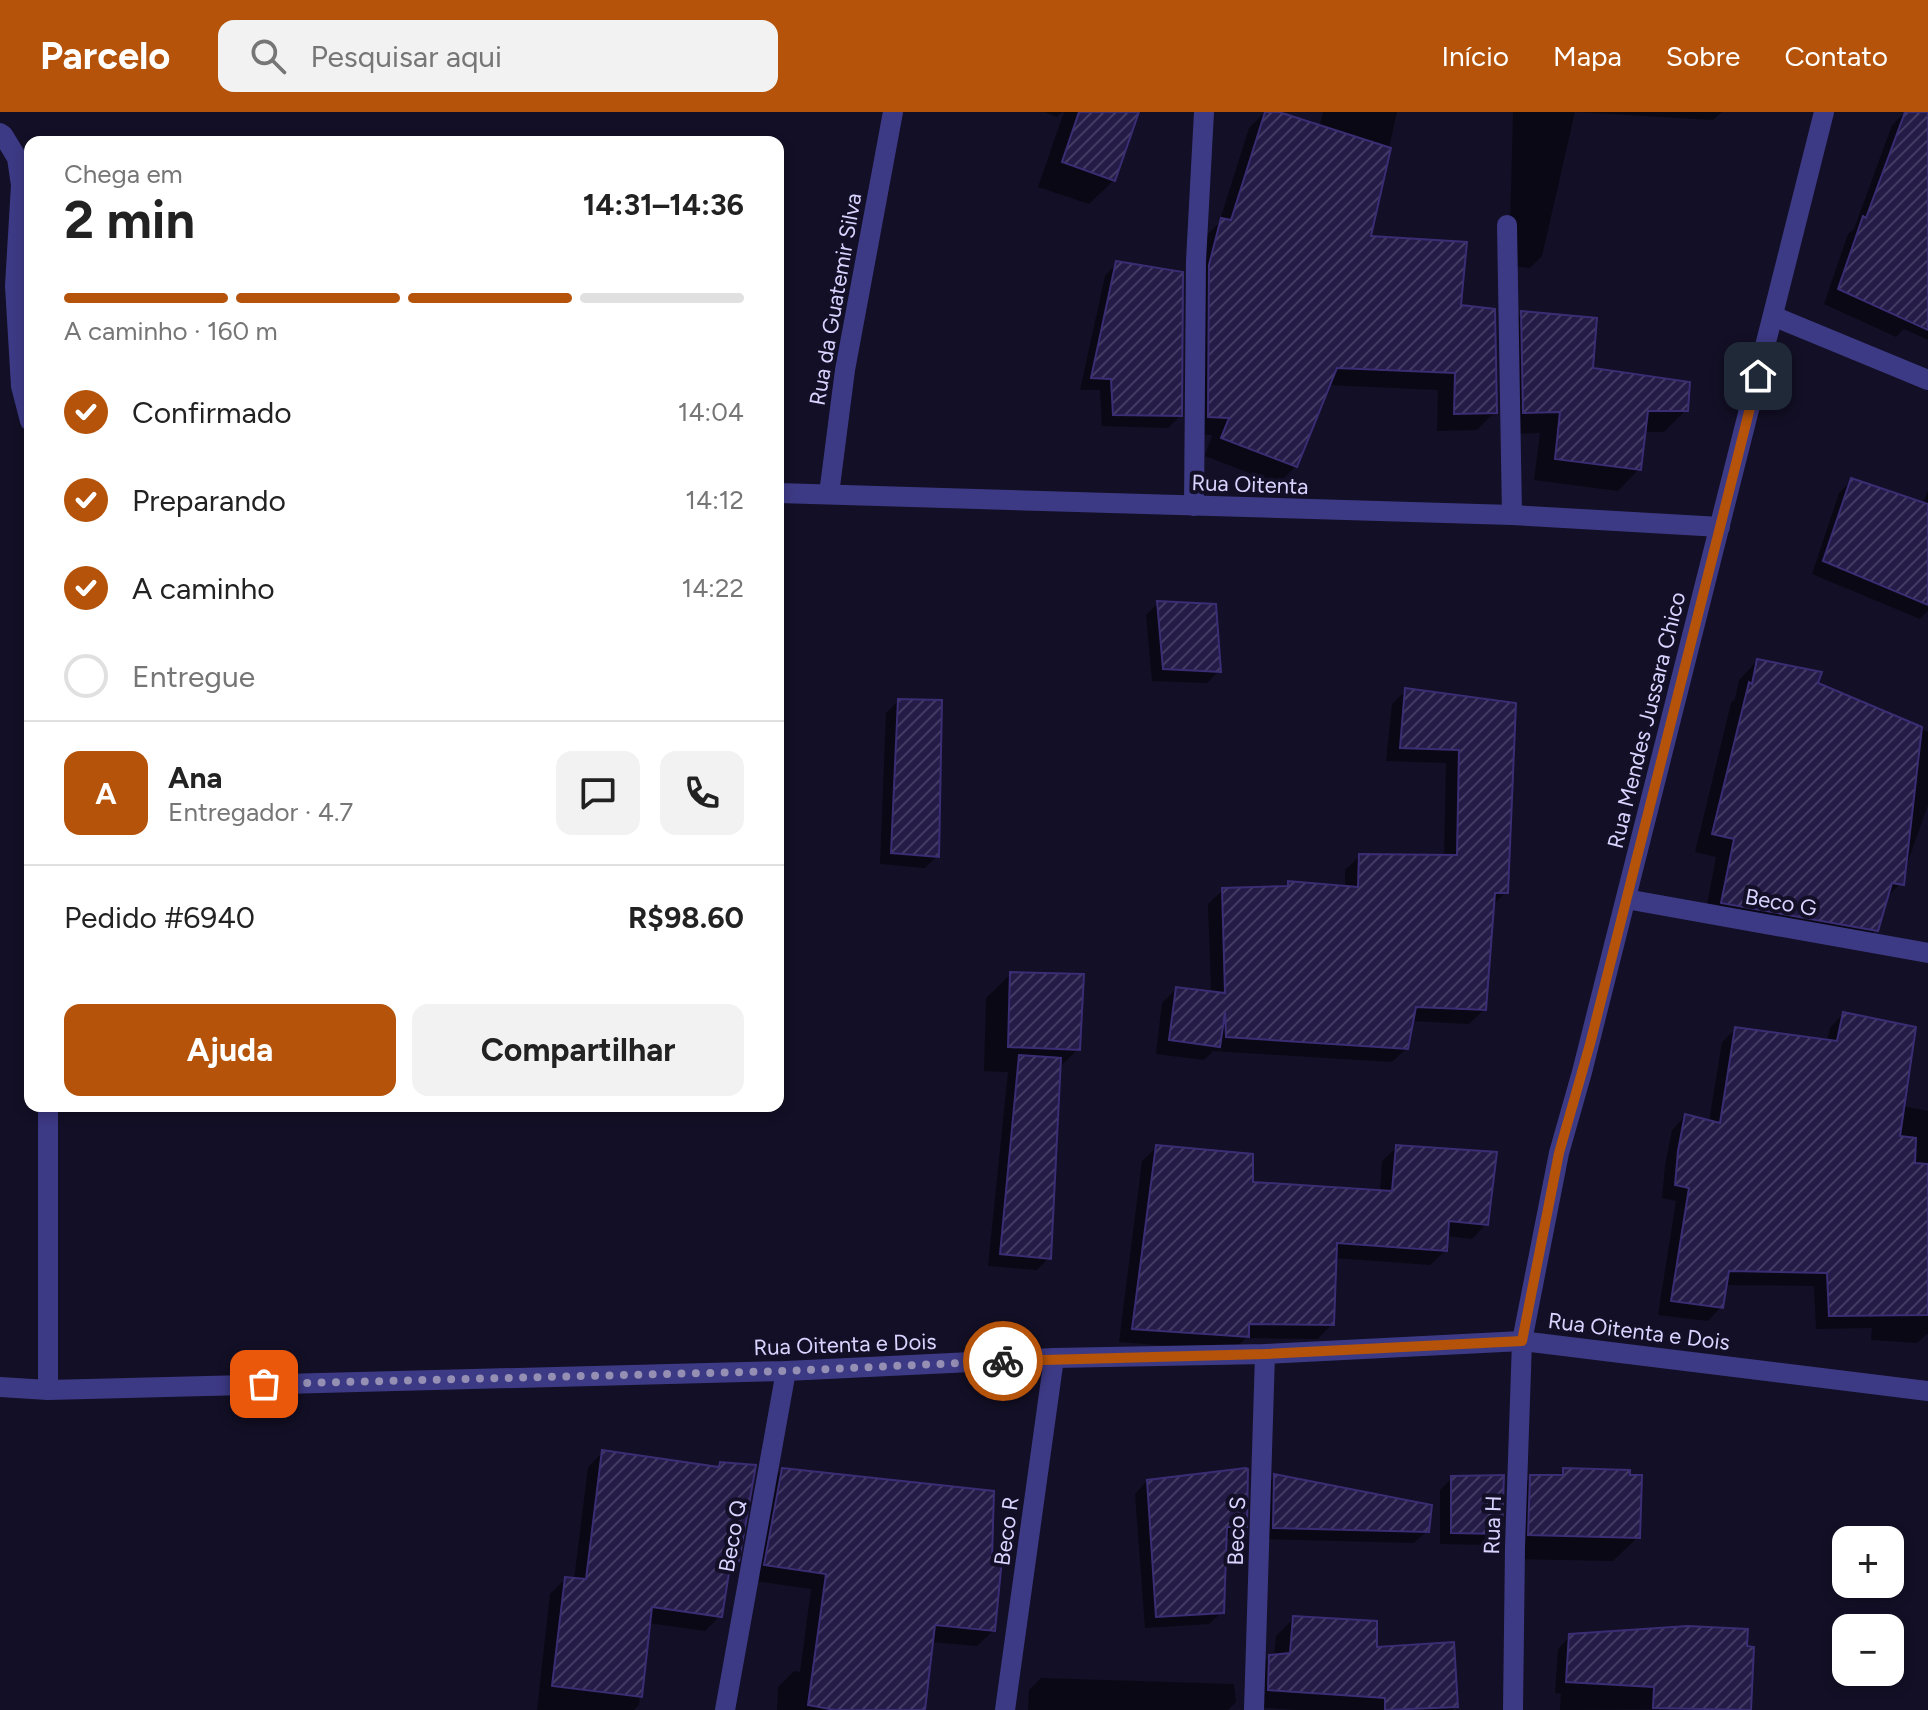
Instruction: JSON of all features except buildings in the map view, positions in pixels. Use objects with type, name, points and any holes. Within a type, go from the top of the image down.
[{"type":"street","name":"Rua da Guatemir Silva","points":[[829,494],[845,370],[893,112]]},
{"type":"street","points":[[1194,506],[1196,261],[1204,112]]},
{"type":"street","name":"Rua Mendes Jussara Chico","points":[[1522,1341],[1559,1153],[1824,112]]},
{"type":"street","points":[[0,133],[17,158],[21,185],[15,286],[24,398]]},
{"type":"street","points":[[1507,225],[1512,515]]},
{"type":"street","points":[[1773,316],[1928,380]]},
{"type":"street","name":"Rua Oitenta","points":[[784,493],[1512,515],[1720,527]]},
{"type":"street","name":"Beco G","points":[[1626,899],[1928,953]]},
{"type":"street","points":[[48,1112],[48,1390]]},
{"type":"street","name":"Rua Oitenta e Dois","points":[[0,1387],[48,1390],[786,1371],[1054,1358],[1265,1354],[1522,1341],[1928,1391]]},
{"type":"street","name":"Rua H","points":[[1513,1710],[1522,1341]]},
{"type":"street","name":"Beco S","points":[[1254,1710],[1265,1354]]},
{"type":"street","name":"Beco R","points":[[1005,1710],[1054,1358]]},
{"type":"street","name":"Beco Q","points":[[725,1710],[786,1371]]},
{"type":"way so far","points":[[264,1384],[786,1371],[1003,1361]]},
{"type":"route","points":[[1003,1361],[1265,1354],[1522,1341],[1559,1153],[1590,1044],[1758,376]]}]
